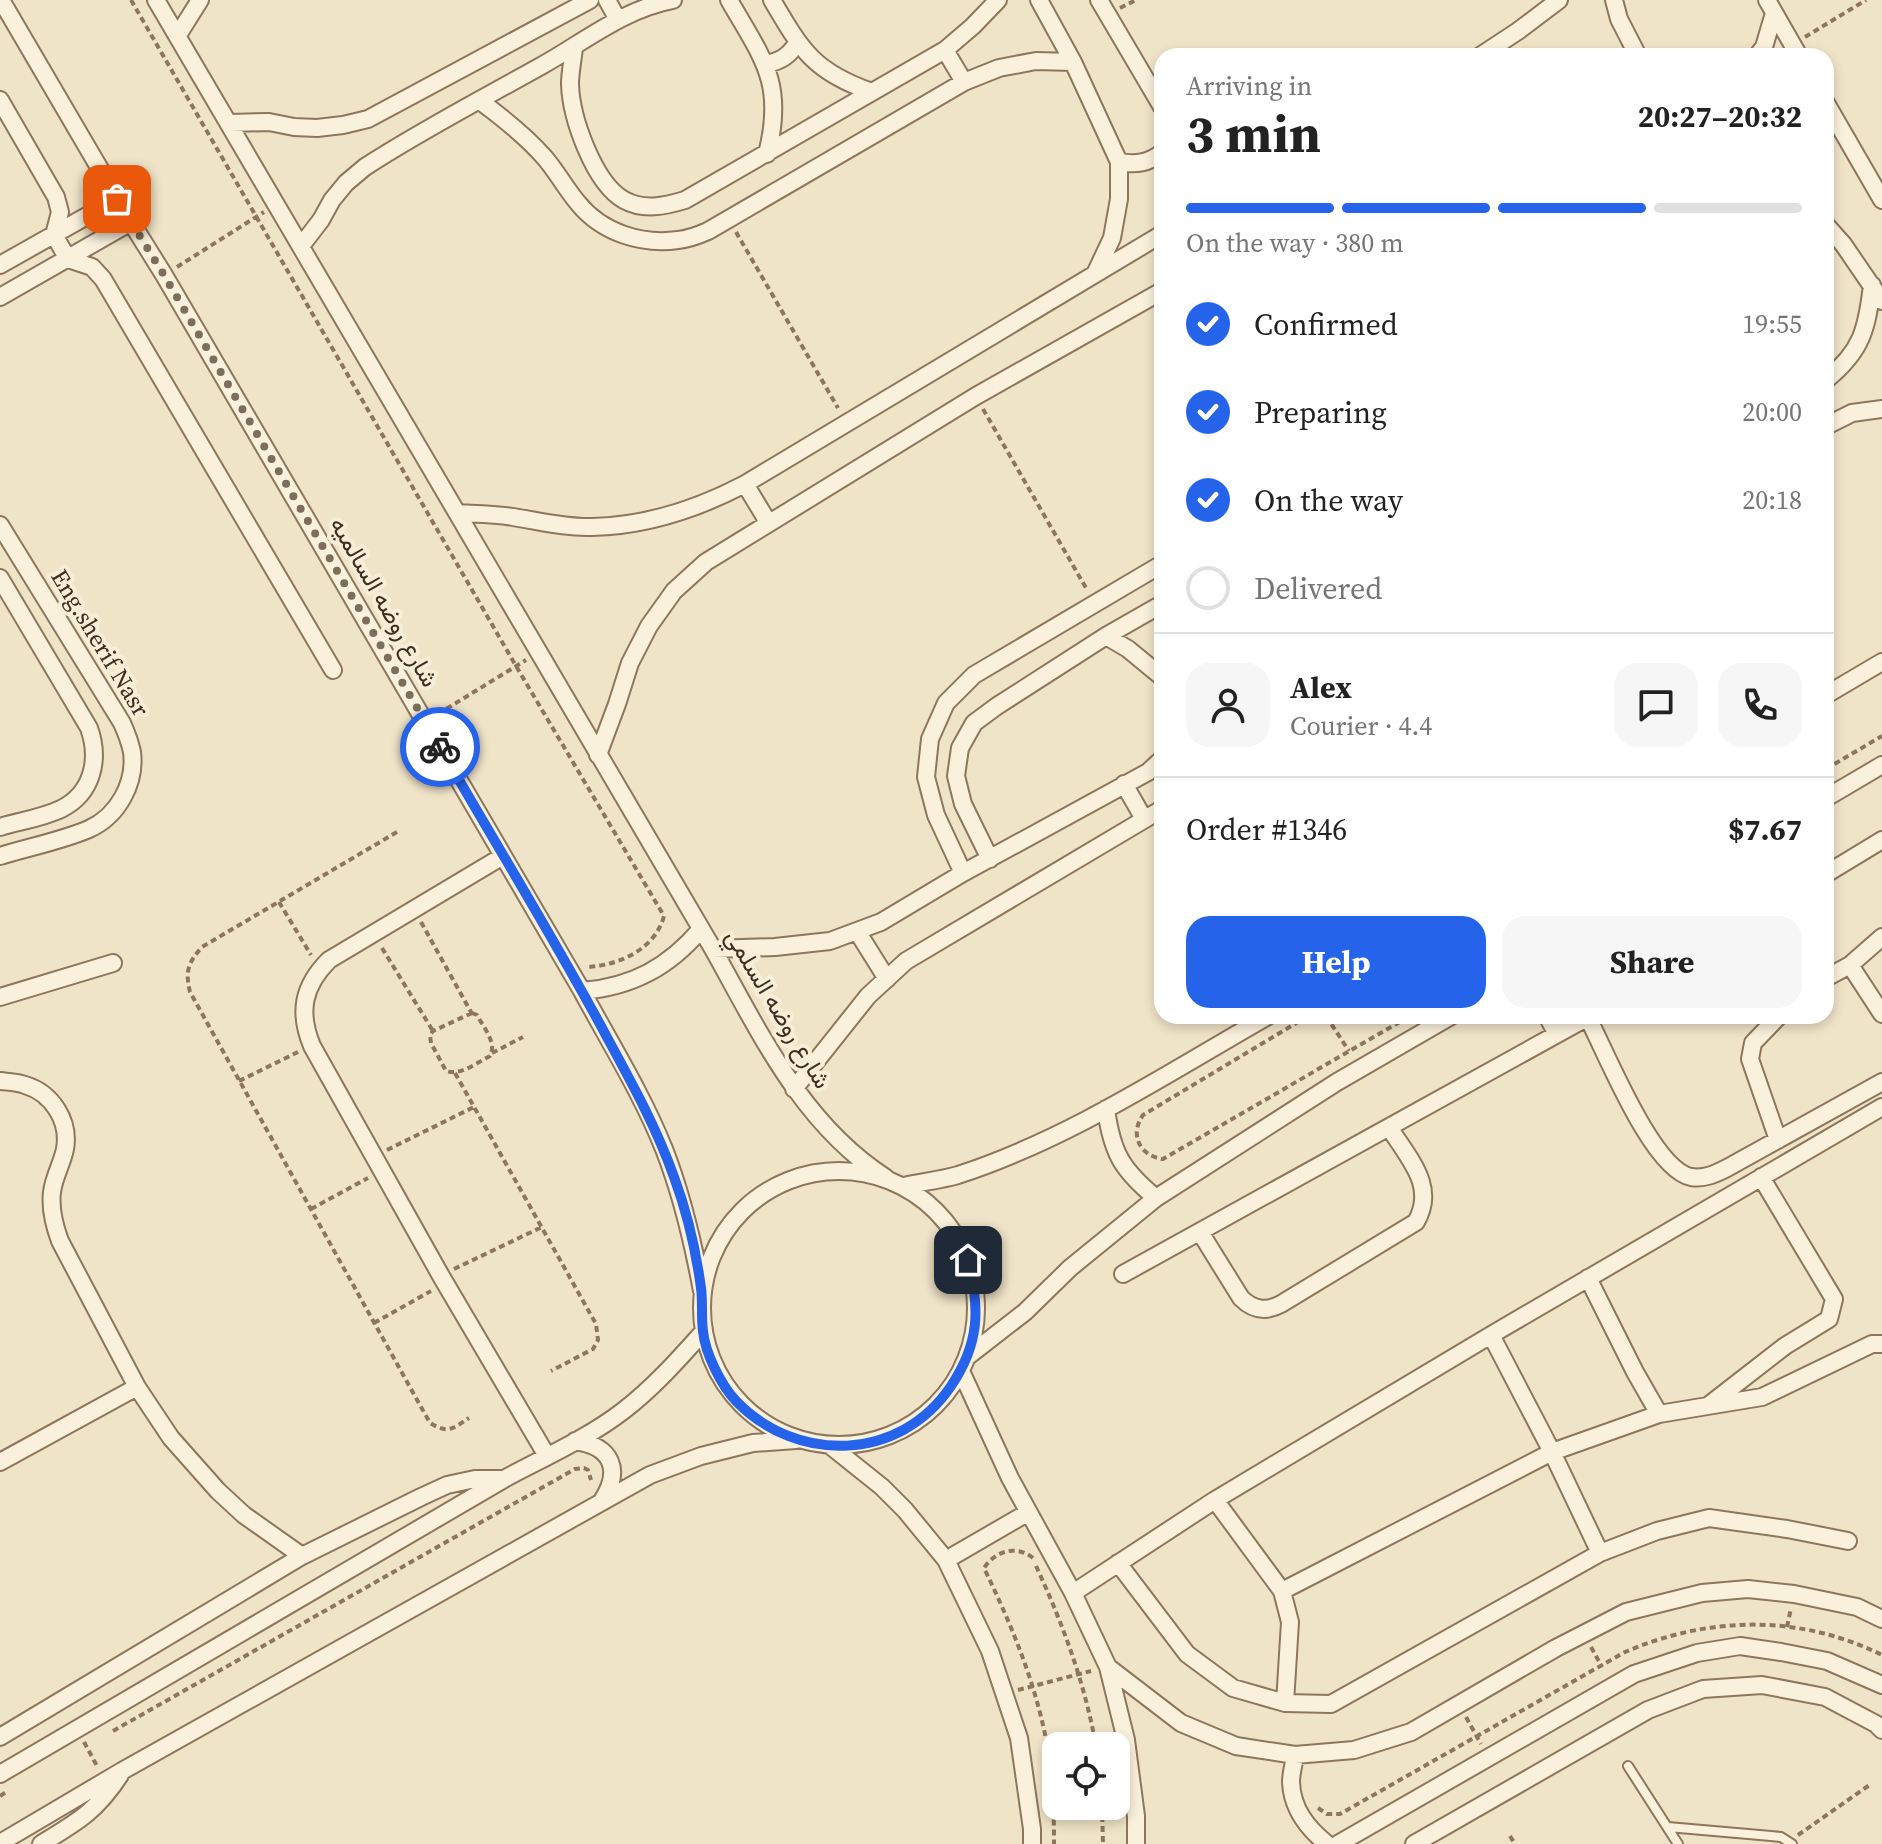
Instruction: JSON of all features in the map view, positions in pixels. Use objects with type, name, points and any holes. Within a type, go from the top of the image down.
[{"type":"street","name":"شارع روضه السالميه","points":[[1,0],[582,991],[647,1111],[662,1146],[686,1217],[702,1291]]},
{"type":"street","points":[[156,0],[701,929],[673,958],[648,974],[621,985],[582,991]]},
{"type":"street","points":[[178,35],[200,0]]},
{"type":"street","points":[[229,123],[269,122],[317,128],[368,119],[590,0]]},
{"type":"street","points":[[607,0],[618,20]]},
{"type":"street","points":[[301,246],[332,200],[365,167],[618,20],[673,0]]},
{"type":"street","points":[[720,0],[729,0],[766,64],[775,108],[767,154]]},
{"type":"street","points":[[772,0],[797,43],[811,58],[850,85],[872,92]]},
{"type":"street","points":[[574,47],[570,84],[574,114],[584,142],[608,187],[625,201],[646,207],[664,206],[685,200],[945,50],[998,0]]},
{"type":"street","points":[[1039,0],[1073,62],[1119,162],[1119,199],[1112,238],[1095,274]]},
{"type":"street","points":[[1099,0],[1154,93]]},
{"type":"street","points":[[1492,48],[1559,0]]},
{"type":"street","points":[[1614,0],[1619,19],[1634,48]]},
{"type":"street","points":[[1770,6],[1795,48]]},
{"type":"street","points":[[1763,48],[1770,6]]},
{"type":"street","points":[[766,64],[790,54],[797,43]]},
{"type":"street","points":[[945,50],[964,82]]},
{"type":"street","points":[[480,101],[544,157],[579,205],[601,224],[626,237],[654,242],[682,240],[708,231],[964,82],[999,68],[1036,61],[1073,62]]},
{"type":"street","points":[[0,100],[56,197],[60,212],[54,235],[68,259],[92,267],[103,279],[333,670]]},
{"type":"street","points":[[1834,117],[1882,200]]},
{"type":"street","points":[[1119,162],[1133,164],[1154,158]]},
{"type":"street","points":[[0,265],[117,199]]},
{"type":"street","points":[[0,297],[131,222]]},
{"type":"street","points":[[1834,234],[1882,301]]},
{"type":"street","points":[[457,513],[591,527],[631,524],[671,516],[709,503],[848,424],[1154,239]]},
{"type":"street","points":[[1834,372],[1853,354],[1868,321],[1872,285]]},
{"type":"street","points":[[598,755],[630,663],[649,626],[674,591],[706,562],[976,396],[1154,296]]},
{"type":"street","points":[[1834,422],[1852,413],[1882,409]]},
{"type":"street","points":[[745,484],[768,522]]},
{"type":"street","name":"Eng.sherif Nasr","points":[[0,525],[122,723],[132,751],[132,767],[124,796],[92,828],[0,856]]},
{"type":"street","points":[[963,873],[936,815],[926,777],[930,739],[946,703],[974,675],[1154,569]]},
{"type":"street","points":[[0,578],[89,728],[95,755],[89,782],[71,803],[58,810],[0,827]]},
{"type":"street","points":[[990,859],[963,804],[956,776],[960,748],[974,723],[1106,636],[1154,609]]},
{"type":"street","points":[[1106,636],[1154,670]]},
{"type":"street","points":[[1834,690],[1882,662]]},
{"type":"street","points":[[1834,793],[1882,765]]},
{"type":"street","points":[[713,949],[830,941],[881,922],[1154,766]]},
{"type":"street","points":[[1124,784],[1144,819]]},
{"type":"street","points":[[794,1089],[868,996],[906,961],[1154,813]]},
{"type":"street","points":[[1834,870],[1881,844]]},
{"type":"street","points":[[503,856],[329,960],[319,969],[308,990],[303,1014],[312,1046],[547,1456]]},
{"type":"street","name":"شارع روضه السلمي","points":[[701,929],[794,1089],[839,1141],[865,1165],[886,1178]]},
{"type":"street","points":[[857,931],[887,979]]},
{"type":"street","points":[[1834,974],[1850,965],[1882,937]]},
{"type":"street","points":[[0,997],[113,963]]},
{"type":"street","points":[[1850,965],[1882,1014]]},
{"type":"street","points":[[904,1186],[954,1176],[1054,1136],[1254,1024]]},
{"type":"street","points":[[964,1364],[1025,1312],[1070,1268],[1156,1198],[1437,1024]]},
{"type":"street","points":[[1551,1024],[1557,1034]]},
{"type":"street","points":[[1123,1274],[1574,1024]]},
{"type":"street","points":[[1592,1024],[1642,1126],[1672,1167],[1690,1176],[1709,1177],[1882,1082]]},
{"type":"street","points":[[1771,1024],[1753,1043],[1750,1059],[1778,1140]]},
{"type":"street","points":[[0,1081],[35,1089],[61,1116],[65,1149],[52,1194],[56,1230],[137,1387],[171,1438],[218,1491],[254,1522],[302,1556]]},
{"type":"street","points":[[1073,1593],[1215,1500],[1882,1107]]},
{"type":"street","points":[[1106,1109],[1110,1135],[1120,1160],[1136,1181],[1156,1198]]},
{"type":"street","points":[[1200,1232],[1246,1303],[1260,1309],[1281,1304],[1416,1222],[1421,1215],[1425,1198],[1422,1181],[1389,1127]]},
{"type":"street","points":[[845,1170],[886,1178],[904,1186],[931,1205],[952,1230],[968,1260],[976,1292],[975,1325],[964,1364],[944,1397],[921,1419],[894,1435],[863,1444],[832,1447],[796,1440],[762,1424],[734,1399],[714,1368],[703,1332],[702,1291],[713,1251],[735,1217],[767,1190],[804,1174],[845,1170]]},
{"type":"street","points":[[1708,1406],[1785,1346],[1829,1319],[1834,1299],[1761,1177]]},
{"type":"street","points":[[1588,1278],[1659,1414]]},
{"type":"street","points":[[0,1774],[623,1412],[665,1375],[703,1332]]},
{"type":"street","points":[[1491,1335],[1600,1553]]},
{"type":"street","points":[[1282,1591],[1552,1452],[1659,1414],[1762,1397],[1872,1344],[1882,1344]]},
{"type":"street","points":[[964,1364],[992,1443],[1027,1513],[1073,1593],[1108,1667],[1126,1740],[1136,1816],[1136,1844]]},
{"type":"street","points":[[0,1462],[137,1387]]},
{"type":"street","points":[[0,1843],[122,1771],[650,1475],[701,1456],[753,1443],[796,1440]]},
{"type":"street","points":[[575,1441],[592,1443],[605,1453],[613,1469],[611,1486],[602,1501]]},
{"type":"street","points":[[832,1447],[882,1487],[946,1560],[990,1651],[1019,1738],[1032,1844]]},
{"type":"street","points":[[0,1737],[302,1556],[447,1485],[475,1479],[504,1479]]},
{"type":"street","points":[[1215,1500],[1282,1591],[1290,1622],[1285,1703]]},
{"type":"street","points":[[946,1560],[1027,1513]]},
{"type":"street","points":[[1118,1563],[1187,1654],[1233,1688],[1285,1703],[1331,1704],[1600,1553],[1657,1531],[1709,1518],[1848,1541]]},
{"type":"street","points":[[1108,1667],[1181,1723],[1236,1746],[1295,1755],[1354,1750],[1411,1732],[1626,1612],[1702,1593],[1748,1589],[1794,1594],[1857,1607],[1882,1619]]},
{"type":"street","points":[[1338,1844],[1634,1674],[1697,1653],[1740,1646],[1781,1652],[1827,1661],[1882,1685]]},
{"type":"street","points":[[1414,1844],[1648,1710],[1703,1689],[1762,1685],[1825,1697],[1882,1730]]},
{"type":"street","points":[[1295,1755],[1291,1782],[1297,1808],[1311,1831],[1327,1844]]},
{"type":"street","points":[[41,1844],[86,1816],[106,1796],[122,1771]]},
{"type":"lane","points":[[1628,1766],[1678,1844]]},
{"type":"lane","points":[[1668,1827],[1781,1837],[1791,1843]]},
{"type":"lane","points":[[1730,1832],[1738,1844]]},
{"type":"path","points":[[131,0],[664,916],[649,942],[626,958],[605,965],[590,967],[583,964]]},
{"type":"path","points":[[1799,48],[1866,0]]},
{"type":"path","points":[[164,275],[276,204]]},
{"type":"path","points":[[728,220],[848,424]]},
{"type":"path","points":[[976,396],[1096,604]]},
{"type":"path","points":[[426,721],[539,652]]},
{"type":"path","points":[[1834,764],[1882,736]]},
{"type":"path","points":[[397,832],[202,947],[191,960],[187,977],[190,992],[430,1423],[441,1430],[450,1430],[469,1418]]},
{"type":"path","points":[[279,902],[319,969]]},
{"type":"path","points":[[414,909],[472,1013],[477,1015],[493,1046],[492,1053]]},
{"type":"path","points":[[373,933],[433,1031]]},
{"type":"path","points":[[472,1013],[430,1035],[446,1071],[455,1073],[523,1037]]},
{"type":"path","points":[[1295,1024],[1143,1115],[1136,1135],[1141,1149],[1163,1159],[1396,1024]]},
{"type":"path","points":[[1331,1024],[1360,1069]]},
{"type":"path","points":[[239,1081],[312,1046]]},
{"type":"path","points":[[455,1073],[596,1324],[598,1340],[593,1349],[551,1371]]},
{"type":"path","points":[[311,1209],[378,1164],[474,1107]]},
{"type":"path","points":[[374,1323],[444,1279],[542,1227]]},
{"type":"path","points":[[113,1730],[575,1469],[588,1470],[590,1485]]},
{"type":"path","points":[[1054,1844],[1048,1751],[1033,1686],[984,1568],[1002,1552],[1018,1551],[1032,1556],[1079,1674],[1093,1732]]},
{"type":"path","points":[[1781,1652],[1794,1594]]},
{"type":"path","points":[[1584,1634],[1613,1686]]},
{"type":"path","points":[[1004,1693],[1108,1667]]},
{"type":"path","points":[[1459,1704],[1489,1757]]},
{"type":"path","points":[[77,1729],[105,1781]]},
{"type":"path","points":[[1791,1843],[1871,1784]]},
{"type":"path","points":[[0,1796],[12,1789]]},
{"type":"path","points":[[1102,1820],[1103,1844]]},
{"type":"path","points":[[1510,1836],[1515,1844]]},
{"type":"way so far","points":[[117,199],[440,747]]},
{"type":"route","points":[[440,747],[582,991],[647,1111],[686,1217],[702,1291],[703,1332],[714,1368],[734,1399],[762,1424],[796,1440],[832,1447],[863,1444],[894,1435],[921,1419],[944,1397],[967,1357],[975,1325],[976,1292],[968,1260]]}]
